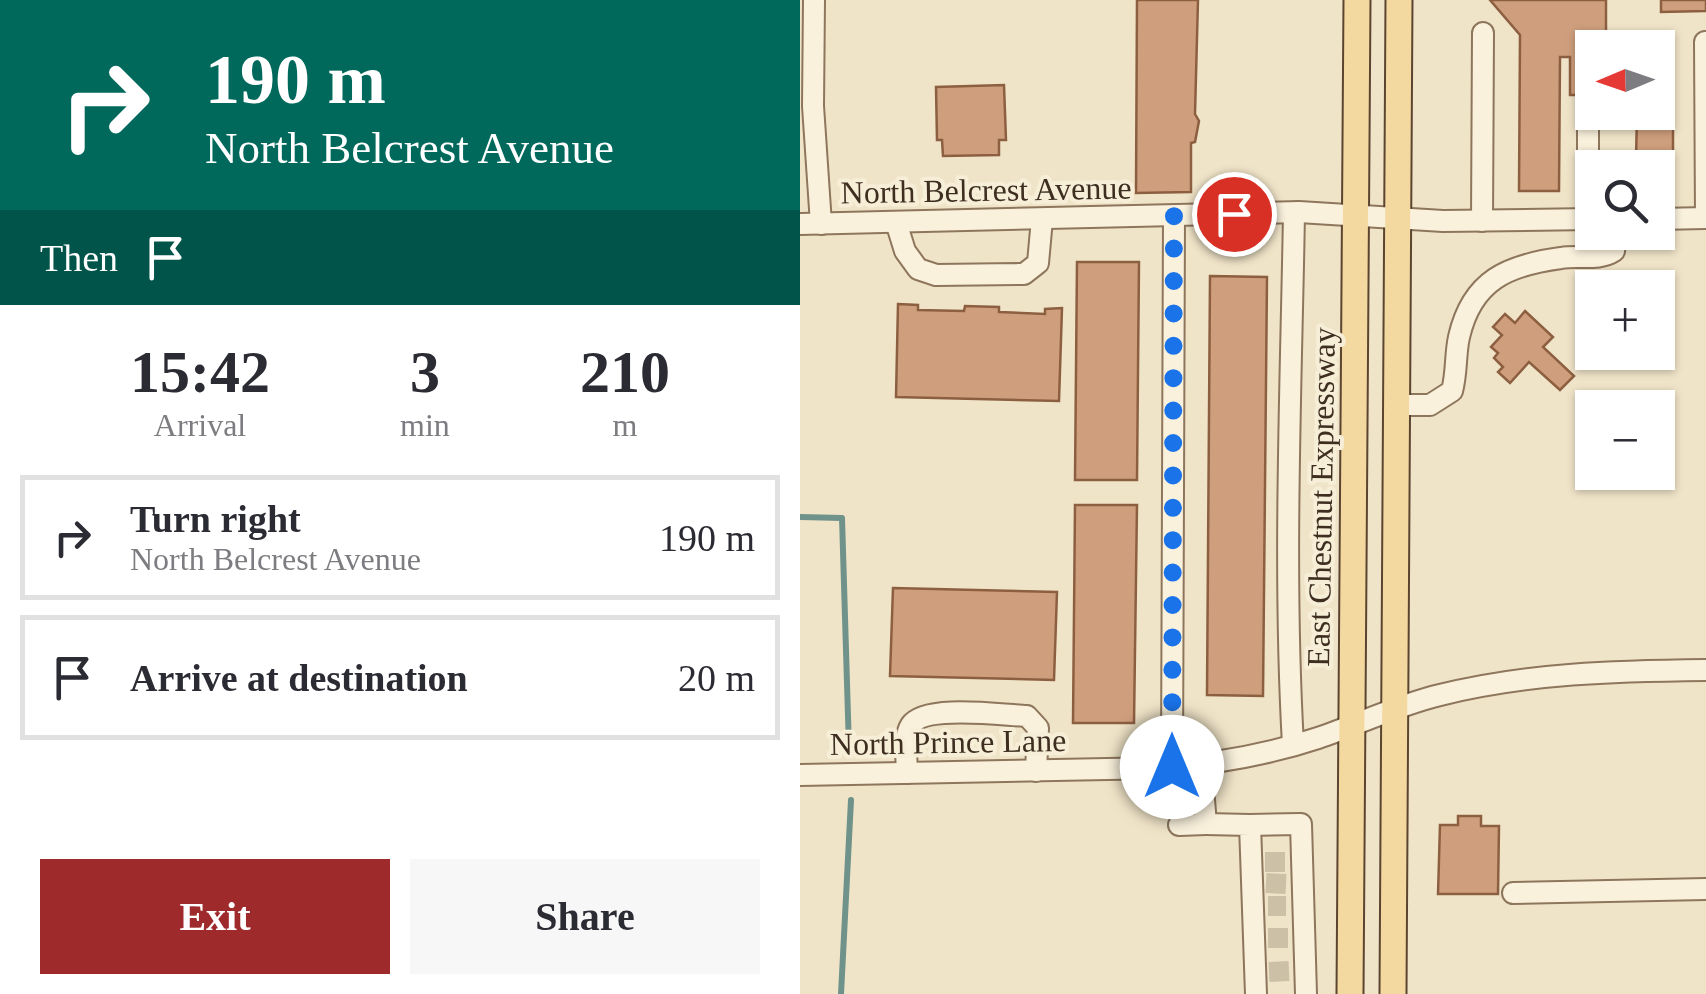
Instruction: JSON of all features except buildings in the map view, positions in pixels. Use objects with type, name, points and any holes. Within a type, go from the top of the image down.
[{"type":"main road","name":"East Chestnut Expressway","points":[[1350,994],[1358,0]]},
{"type":"main road","points":[[1393,994],[1399,0]]},
{"type":"street","points":[[810,224],[814,0]]},
{"type":"street","points":[[1482,221],[1483,33]]},
{"type":"street","points":[[1675,218],[1706,218],[1704,42]]},
{"type":"street","points":[[1293,744],[1290,531],[1294,212]]},
{"type":"street","name":"North Belcrest Avenue","points":[[810,224],[1294,212],[1482,221],[1575,220]]},
{"type":"street","points":[[1172,767],[1174,216]]},
{"type":"street","points":[[896,222],[904,251],[918,269],[936,274],[1024,274],[1038,263],[1042,219]]},
{"type":"street","points":[[1395,405],[1430,405],[1452,392],[1458,373],[1458,340],[1467,311],[1486,286],[1510,267],[1577,256],[1604,258],[1614,250]]},
{"type":"street","name":"North Prince Lane","points":[[800,775],[1202,764],[1293,744],[1393,708],[1486,684],[1572,674],[1706,670]]},
{"type":"street","points":[[907,773],[912,723],[930,713],[1027,716],[1038,728],[1036,770]]},
{"type":"street","points":[[1202,764],[1206,824]]},
{"type":"street","points":[[1179,825],[1301,824],[1295,873],[1278,906],[1280,971],[1256,994]]},
{"type":"street","points":[[1250,825],[1259,873],[1278,906],[1280,971],[1306,994]]},
{"type":"street","points":[[1513,893],[1706,889]]},
{"type":"waterway","points":[[800,517],[842,518],[849,749]]},
{"type":"waterway","points":[[841,994],[851,800]]},
{"type":"tunnel","points":[[1265,862],[1289,862]]},
{"type":"tunnel","points":[[1266,883],[1288,884]]},
{"type":"tunnel","points":[[1268,906],[1286,906]]},
{"type":"tunnel","points":[[1268,938],[1290,938]]},
{"type":"tunnel","points":[[1269,972],[1290,971]]},
{"type":"route","points":[[1172,767],[1174,216],[1234,214]]}]
